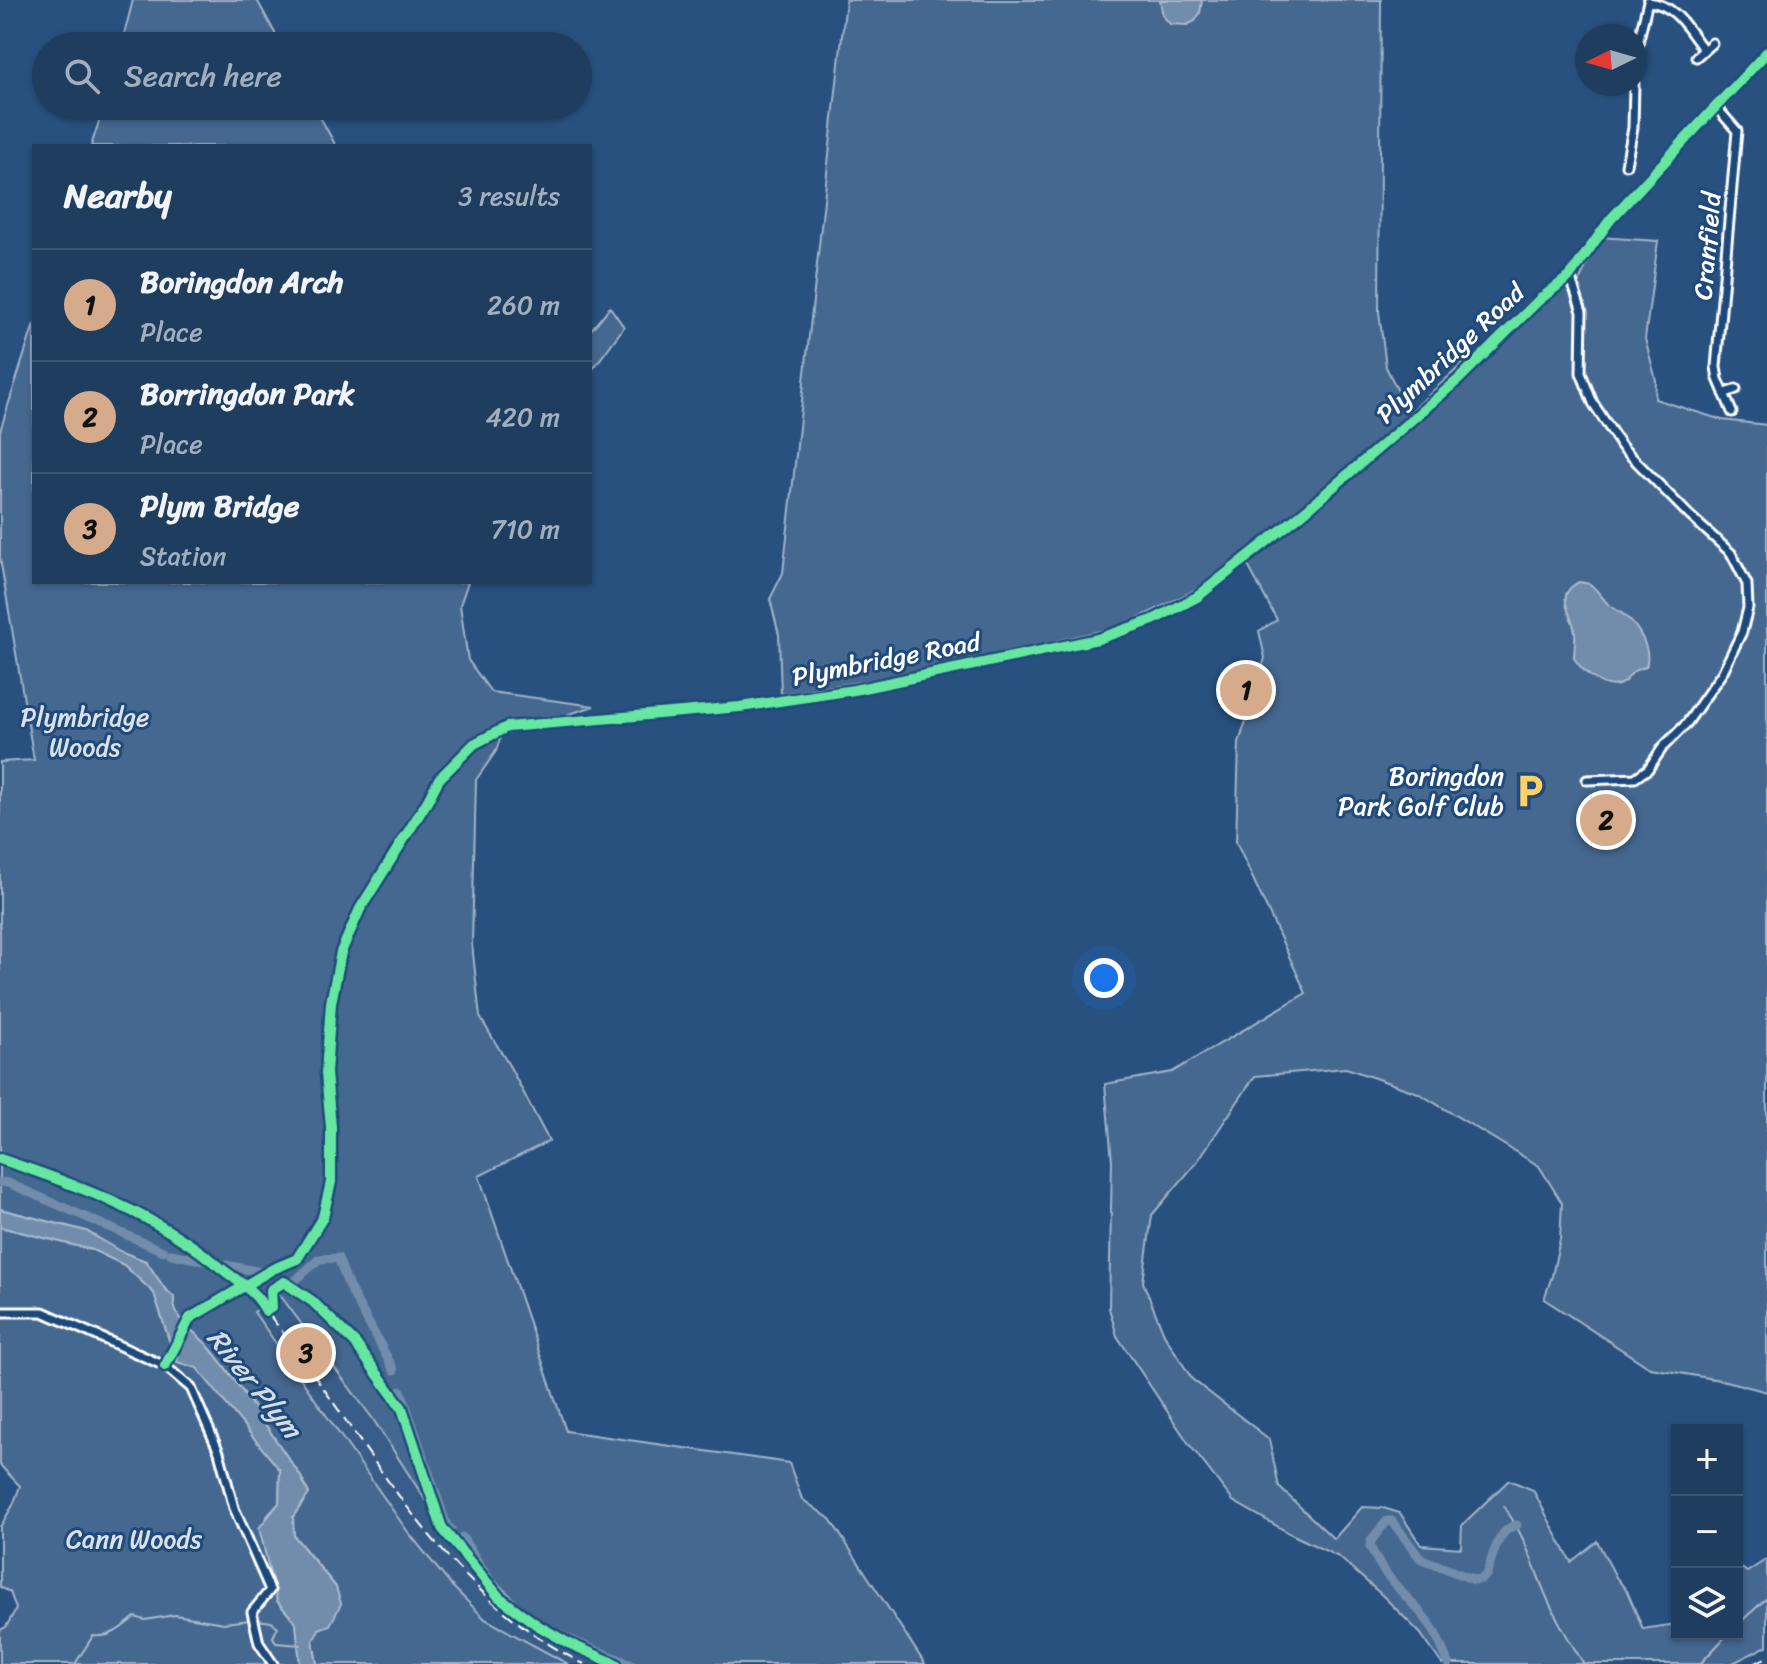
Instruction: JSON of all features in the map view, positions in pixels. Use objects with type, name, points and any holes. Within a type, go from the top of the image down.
[{"type":"street","points":[[1643,24],[1648,1],[1662,3],[1670,7],[1704,50]]},
{"type":"street","points":[[1696,57],[1712,43]]},
{"type":"street","name":"Plymbridge Road","points":[[190,1318],[273,1269],[297,1259],[323,1217],[331,1182],[331,1127],[326,1073],[331,1003],[341,952],[360,909],[439,779],[474,744],[507,727],[740,707],[854,690],[1098,639],[1153,620],[1197,597],[1304,512],[1458,380],[1539,300],[1570,276],[1610,220],[1767,52]]},
{"type":"street","points":[[1626,165],[1633,128],[1634,96]]},
{"type":"street","name":"Cranfield","points":[[1717,108],[1737,131],[1716,367],[1732,412]]},
{"type":"street","points":[[1570,276],[1582,312],[1581,373],[1593,403],[1622,447],[1731,553],[1747,584],[1748,608],[1742,632],[1722,673],[1687,723],[1663,747],[1648,769],[1635,778],[1587,780]]},
{"type":"street","points":[[1724,394],[1736,389]]},
{"type":"street","points":[[0,1312],[43,1312],[165,1366],[191,1388],[219,1452],[234,1508],[270,1590],[252,1612],[259,1643],[273,1664]]},
{"type":"street","points":[[165,1366],[190,1318]]},
{"type":"shaded area","points":[[1160,0],[1202,0],[1200,13],[1195,21],[1187,25],[1170,24],[1163,16]]},
{"type":"shaded area","points":[[1579,582],[1590,584],[1608,604],[1629,620],[1645,646],[1646,667],[1635,671],[1618,685],[1611,686],[1596,680],[1574,658],[1575,632],[1566,598],[1571,587]]},
{"type":"shaded area","name":"River Plym","points":[[0,1209],[86,1231],[122,1252],[146,1261],[174,1297],[180,1319],[208,1346],[244,1393],[300,1475],[309,1494],[293,1517],[294,1536],[336,1587],[341,1604],[330,1625],[319,1629],[313,1641],[317,1664],[300,1664],[296,1623],[277,1601],[259,1528],[279,1503],[280,1470],[197,1368],[177,1362],[179,1351],[170,1343],[154,1293],[124,1265],[93,1250],[0,1227]]},
{"type":"shaded area","points":[[279,1294],[373,1419],[491,1595],[537,1630],[605,1664],[568,1664],[537,1649],[485,1619],[450,1584],[408,1532],[254,1311]]},
{"type":"green space","points":[[133,0],[257,0],[274,32],[125,32]]},
{"type":"green space","name":"Boringdon Park Golf Club","points":[[846,0],[1381,0],[1379,312],[1386,367],[1409,413],[1470,357],[1482,364],[1559,288],[1579,282],[1599,237],[1658,241],[1645,339],[1656,380],[1655,399],[1722,420],[1767,425],[1767,1392],[1726,1381],[1650,1368],[1544,1299],[1560,1239],[1562,1203],[1539,1166],[1418,1093],[1346,1068],[1255,1076],[1197,1162],[1152,1215],[1143,1282],[1164,1334],[1192,1379],[1269,1439],[1279,1487],[1334,1539],[1362,1507],[1383,1508],[1400,1513],[1421,1545],[1461,1548],[1462,1525],[1509,1480],[1533,1490],[1571,1562],[1597,1541],[1627,1591],[1643,1629],[1671,1625],[1671,1640],[1743,1640],[1743,1569],[1747,1572],[1767,1559],[1767,1646],[1731,1664],[1442,1664],[1420,1633],[1339,1557],[1233,1501],[1189,1444],[1117,1336],[1109,1308],[1112,1161],[1105,1084],[1172,1072],[1306,993],[1236,842],[1239,743],[1265,658],[1259,631],[1277,620],[1244,558],[1197,589],[1123,626],[898,676],[781,694],[779,635],[770,599],[783,573]]},
{"type":"green space","points":[[99,120],[322,120],[335,144],[92,144]]},
{"type":"green space","points":[[610,307],[624,327],[592,370],[592,329]]},
{"type":"green space","name":"Plymbridge Woods","points":[[32,330],[32,584],[467,584],[460,605],[468,660],[491,692],[594,706],[501,736],[496,751],[476,780],[472,944],[480,1017],[549,1141],[479,1176],[566,1431],[789,1463],[802,1499],[830,1519],[925,1664],[605,1664],[537,1630],[528,1613],[448,1535],[373,1419],[279,1294],[254,1312],[408,1532],[450,1584],[485,1619],[568,1664],[317,1664],[313,1641],[336,1587],[294,1536],[292,1517],[309,1494],[300,1475],[244,1393],[208,1346],[180,1319],[174,1297],[146,1261],[122,1252],[86,1231],[0,1209],[0,762],[34,760],[0,558],[0,431]]},
{"type":"green space","name":"Cann Woods","points":[[0,1227],[93,1250],[124,1265],[154,1293],[170,1343],[197,1367],[280,1470],[279,1503],[267,1516],[277,1601],[296,1623],[300,1664],[0,1664],[0,1630],[6,1627],[16,1609],[10,1592],[0,1587],[0,1527],[20,1486],[0,1465]]},
{"type":"waterway","points":[[0,1182],[163,1251]]},
{"type":"waterway","points":[[171,1254],[261,1272]]},
{"type":"waterway","points":[[296,1280],[319,1259],[338,1258],[349,1287],[394,1370]]},
{"type":"waterway","points":[[401,1391],[447,1526],[451,1529]]},
{"type":"waterway","points":[[1504,1507],[1521,1535],[1556,1616],[1584,1664]]},
{"type":"waterway","points":[[1449,1664],[1432,1627],[1376,1558],[1370,1546],[1372,1539],[1387,1521],[1392,1521],[1420,1558],[1474,1580],[1486,1575],[1500,1538],[1510,1527],[1517,1525]]},
{"type":"waterway","points":[[462,1537],[490,1581],[528,1617],[562,1636],[632,1664]]},
{"type":"waterway","points":[[1743,1620],[1767,1598]]},
{"type":"waterway","points":[[75,1664],[93,1636],[111,1634],[135,1617],[145,1620],[175,1615],[224,1623],[250,1620]]},
{"type":"waterway","points":[[257,1620],[272,1622],[278,1627],[273,1637],[276,1643],[301,1645]]},
{"type":"waterway","points":[[1700,1664],[1722,1640]]},
{"type":"railway","points":[[270,1316],[409,1509],[446,1554],[486,1596],[532,1633],[584,1664]]},
{"type":"railway","points":[[1754,1664],[1767,1657]]},
{"type":"cycle path","points":[[165,1366],[190,1318],[273,1269],[297,1259],[323,1217],[331,1182],[331,1127],[326,1073],[331,1003],[341,952],[360,909],[439,779],[474,744],[507,727],[740,707],[854,690],[1098,639],[1153,620],[1197,597],[1304,512],[1458,380],[1539,300],[1570,276],[1610,220],[1767,52]]},
{"type":"cycle path","points":[[0,1159],[88,1191],[171,1232],[246,1287],[266,1311],[272,1307],[271,1290],[284,1282],[312,1301],[355,1343],[402,1408],[442,1528],[499,1597],[568,1643],[616,1664]]},
{"type":"place","name":"Boringdon Arch","points":[[1246,690]]},
{"type":"place","name":"Boringdon Park Golf Club","points":[[1530,791]]},
{"type":"place","name":"Borringdon Park","points":[[1606,820]]},
{"type":"place","name":"Plym Bridge","points":[[306,1353]]}]
